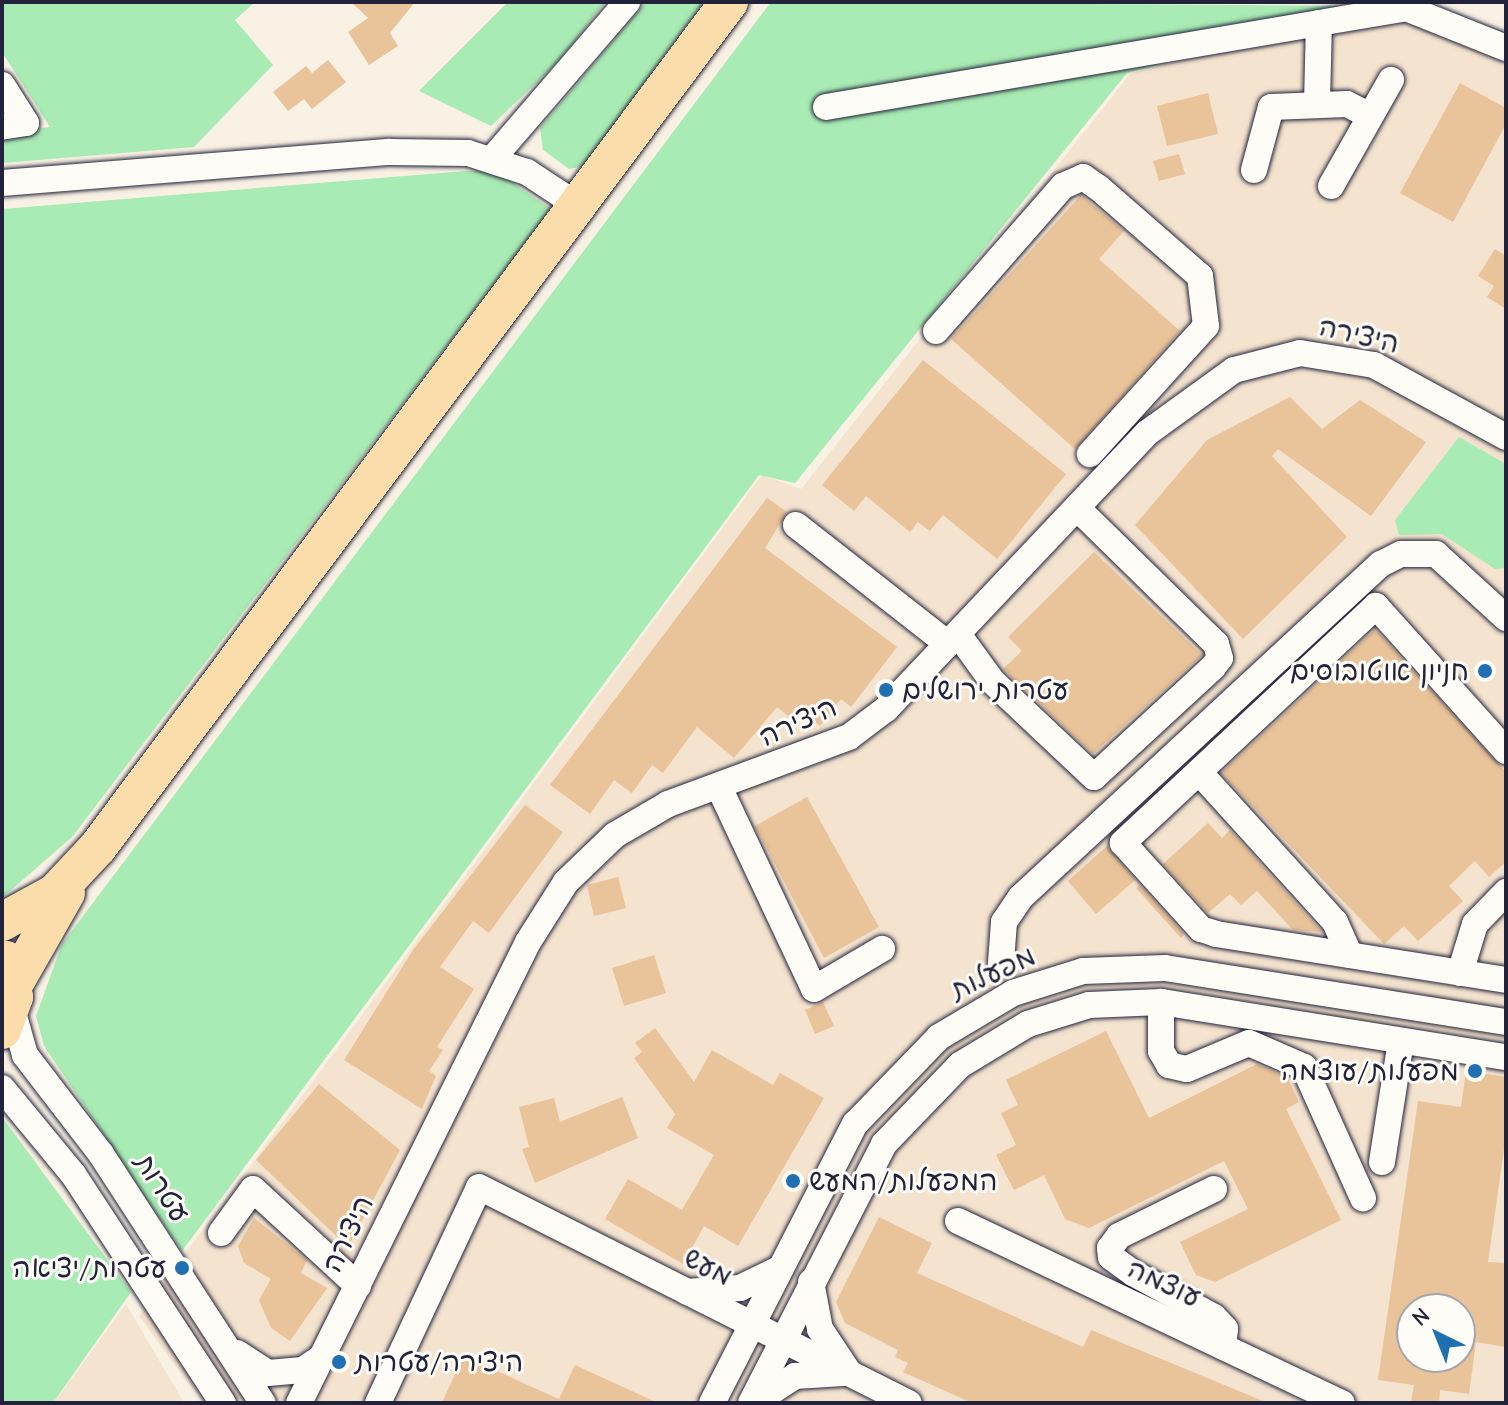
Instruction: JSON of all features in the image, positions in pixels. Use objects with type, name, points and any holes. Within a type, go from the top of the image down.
[{"type":"highway","points":[[7,994],[98,847],[580,207],[729,2]]},
{"type":"highway","points":[[2,922],[55,893],[98,847]]},
{"type":"street","points":[[493,158],[627,2]]},
{"type":"street","points":[[826,107],[1319,23],[1399,5],[1506,47]]},
{"type":"street","points":[[1317,103],[1319,23]]},
{"type":"street","points":[[1331,186],[1391,80]]},
{"type":"street","points":[[2,85],[26,123],[2,127]]},
{"type":"street","points":[[1254,170],[1271,107],[1347,104],[1369,115]]},
{"type":"street","points":[[2,183],[390,152],[493,158],[580,207]]},
{"type":"street","points":[[936,331],[1063,186],[1083,177],[1200,276],[1206,326],[1090,454]]},
{"type":"street","points":[[1183,354],[1206,385]]},
{"type":"street","name":"היצירה","points":[[299,1403],[528,942],[566,882],[639,819],[849,737],[953,639],[1077,508],[1206,385],[1266,359],[1340,357],[1411,381],[1506,437]]},
{"type":"street","points":[[796,525],[953,639],[992,681],[1094,777],[1220,658],[1216,644],[1077,508]]},
{"type":"street","points":[[1001,962],[1004,922],[1021,897],[1364,576],[1401,554],[1436,554],[1502,606]]},
{"type":"street","points":[[1506,751],[1376,606],[1123,843],[1201,929],[1506,980]]},
{"type":"street","points":[[1199,772],[1335,922],[1350,955]]},
{"type":"street","points":[[719,787],[814,989],[882,949]]},
{"type":"street","points":[[1460,973],[1475,924],[1506,892]]},
{"type":"street","name":"מפעלות","points":[[712,1403],[838,1152],[883,1090],[974,1013],[1043,981],[1123,966],[1165,968],[1506,1022]]},
{"type":"street","name":"עטרות","points":[[7,994],[25,1055],[263,1403]]},
{"type":"street","points":[[1161,1002],[1161,1051],[1169,1065],[1187,1069],[1249,1043],[1304,1067],[1363,1198]]},
{"type":"street","points":[[752,1403],[884,1144],[960,1065],[1053,1015],[1161,1002],[1506,1057]]},
{"type":"street","points":[[1382,1162],[1401,1041]]},
{"type":"street","points":[[2,1088],[73,1174],[223,1403]]},
{"type":"street","name":"מעש","points":[[378,1403],[479,1187],[909,1403]]},
{"type":"street","points":[[221,1233],[253,1189],[358,1286]]},
{"type":"street","points":[[1214,1189],[1119,1236],[1110,1248],[1111,1257],[1133,1273],[1214,1317],[1225,1329],[1223,1347]]},
{"type":"street","name":"עוצמה","points":[[958,1221],[1342,1403]]},
{"type":"street","points":[[686,1292],[740,1288],[779,1269]]},
{"type":"street","points":[[811,1282],[820,1329],[850,1374]]},
{"type":"street","points":[[225,1344],[268,1373],[303,1370],[322,1357]]},
{"type":"street","points":[[752,1403],[795,1376],[850,1374]]},
{"type":"shaded area","points":[[1391,10],[1506,63],[1506,1403],[203,1403],[139,1316],[762,475],[801,489],[1131,73]]},
{"type":"shaded area","points":[[126,1304],[184,1403],[54,1403]]},
{"type":"green space","points":[[2,2],[255,2],[235,20],[273,65],[194,147],[2,163],[2,134],[50,127],[2,52]]},
{"type":"green space","points":[[508,2],[605,2],[559,61],[491,126],[419,91]]},
{"type":"green space","points":[[646,2],[704,2],[583,166],[569,169],[543,150],[540,128]]},
{"type":"green space","points":[[771,2],[1381,6],[1127,73],[795,483],[759,475],[182,1251],[44,1046],[36,1016],[62,944]]},
{"type":"green space","points":[[495,171],[551,209],[72,837],[2,898],[2,209]]},
{"type":"green space","points":[[1459,437],[1506,464],[1506,568],[1495,569],[1442,534],[1399,535],[1395,520]]},
{"type":"green space","points":[[2,1117],[131,1292],[53,1403],[2,1403]]},
{"type":"building","points":[[351,2],[415,2],[390,33],[398,46],[369,65],[348,32],[368,18]]},
{"type":"building","points":[[328,60],[346,82],[312,109],[304,99],[288,111],[273,92],[306,66],[312,73]]},
{"type":"building","points":[[1460,83],[1506,108],[1506,124],[1453,222],[1400,193]]},
{"type":"building","points":[[1208,93],[1218,134],[1167,146],[1157,106]]},
{"type":"building","points":[[1179,154],[1185,174],[1159,181],[1153,161]]},
{"type":"building","points":[[1081,195],[1124,231],[1099,259],[1180,331],[1075,449],[951,339]]},
{"type":"building","points":[[1495,249],[1506,256],[1506,309],[1487,297],[1494,286],[1478,276]]},
{"type":"building","points":[[923,360],[1066,474],[997,559],[943,515],[930,531],[918,522],[910,532],[866,496],[854,511],[822,485]]},
{"type":"building","points":[[1290,397],[1322,429],[1360,400],[1426,442],[1371,516],[1278,449],[1272,456],[1347,537],[1243,639],[1135,525],[1207,440]]},
{"type":"building","points":[[767,498],[787,512],[765,548],[897,647],[851,707],[841,699],[820,726],[800,710],[793,720],[777,707],[734,758],[697,727],[663,773],[652,765],[632,793],[614,780],[590,814],[550,785]]},
{"type":"building","points":[[1094,552],[1202,655],[1093,754],[1003,669],[1022,651],[1008,637]]},
{"type":"building","points":[[1375,629],[1506,772],[1506,862],[1489,877],[1475,861],[1449,886],[1463,901],[1418,941],[1404,926],[1384,944],[1221,773]]},
{"type":"building","points":[[807,797],[879,927],[824,958],[755,826]]},
{"type":"building","points":[[525,805],[563,832],[489,933],[473,921],[440,967],[474,989],[437,1047],[443,1050],[429,1071],[436,1076],[422,1109],[344,1060],[413,950]]},
{"type":"building","points":[[1208,823],[1222,838],[1230,830],[1322,932],[1293,930],[1257,891],[1241,905],[1230,894],[1208,913],[1163,864]]},
{"type":"building","points":[[1107,846],[1135,880],[1096,914],[1068,881]]},
{"type":"building","points":[[618,877],[626,908],[594,916],[587,885]]},
{"type":"building","points":[[1140,885],[1184,934],[1181,938],[1136,888]]},
{"type":"building","points":[[654,955],[666,993],[624,1006],[612,968]]},
{"type":"building","points":[[823,1002],[834,1026],[815,1034],[805,1010]]},
{"type":"building","points":[[655,1028],[694,1082],[712,1050],[773,1085],[780,1073],[824,1098],[738,1246],[704,1226],[683,1264],[605,1219],[628,1179],[682,1210],[714,1155],[667,1128],[675,1114],[634,1058],[642,1052],[635,1043]]},
{"type":"building","points":[[1106,1031],[1149,1118],[1257,1064],[1287,1077],[1299,1102],[1286,1109],[1341,1220],[1215,1282],[1196,1275],[1180,1242],[1248,1209],[1224,1161],[1089,1228],[1065,1219],[1044,1175],[1014,1190],[996,1155],[1016,1145],[1001,1113],[1018,1105],[1006,1080]]},
{"type":"building","points":[[1466,1071],[1506,1077],[1506,1135],[1488,1262],[1506,1263],[1506,1347],[1476,1342],[1476,1293],[1396,1293],[1396,1373],[1472,1373],[1469,1394],[1440,1390],[1439,1403],[1411,1402],[1414,1385],[1378,1380],[1418,1101],[1461,1107]]},
{"type":"building","points":[[319,1084],[400,1150],[348,1247],[256,1160]]},
{"type":"building","points":[[622,1097],[638,1138],[535,1183],[522,1149],[529,1147],[519,1107],[554,1098],[560,1122]]},
{"type":"building","points":[[879,1217],[932,1243],[917,1273],[1083,1347],[1091,1330],[1268,1403],[972,1403],[903,1372],[908,1363],[895,1357],[898,1350],[845,1323],[836,1302]]},
{"type":"building","points":[[254,1218],[307,1260],[301,1273],[327,1288],[290,1341],[271,1328],[259,1300],[271,1279],[244,1263],[238,1246]]},
{"type":"building","points":[[463,1356],[559,1399],[575,1365],[658,1403],[442,1403]]},
{"type":"place","name":"חניון אוטובוסים","points":[[1485,671]]},
{"type":"place","name":"עטרות ירושלים","points":[[886,690]]},
{"type":"place","name":"מפעלות/עוצמה","points":[[1475,1071]]},
{"type":"place","name":"המפעלות/המעש","points":[[793,1181]]},
{"type":"place","name":"עטרות/יציאה","points":[[182,1268]]},
{"type":"place","name":"היצירה/עטרות","points":[[339,1362]]}]
